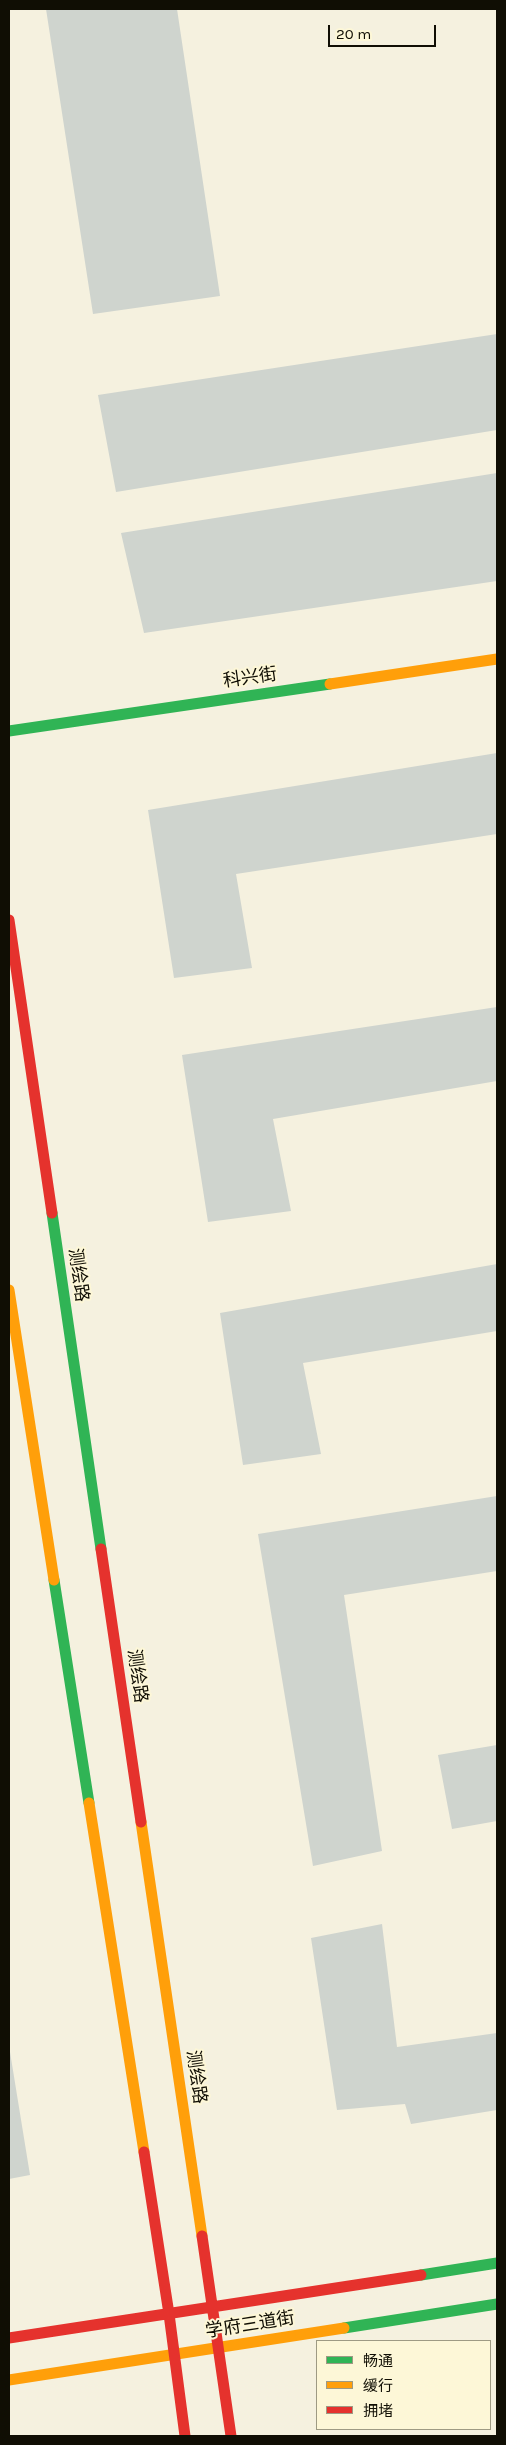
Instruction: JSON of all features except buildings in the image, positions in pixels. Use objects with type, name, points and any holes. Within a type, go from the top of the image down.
[{"type":"main road","name":"科兴街","points":[[9,731],[497,659]]},
{"type":"main road","name":"测绘路","points":[[9,920],[231,2436]]},
{"type":"main road","points":[[9,1290],[169,2314],[185,2436]]},
{"type":"main road","name":"学府三道街","points":[[9,2338],[497,2263]]},
{"type":"main road","name":"学府三道街","points":[[9,2380],[497,2304]]},
{"type":"traffic: fast","points":[[9,731],[330,684]]},
{"type":"traffic: fast","points":[[52,1213],[101,1549]]},
{"type":"traffic: fast","points":[[54,1580],[89,1803]]},
{"type":"traffic: fast","points":[[421,2275],[497,2263]]},
{"type":"traffic: fast","points":[[344,2328],[497,2304]]},
{"type":"traffic: slow","points":[[330,684],[497,659]]},
{"type":"traffic: slow","points":[[9,1290],[54,1580]]},
{"type":"traffic: slow","points":[[89,1803],[144,2152]]},
{"type":"traffic: slow","points":[[141,1822],[202,2236]]},
{"type":"traffic: slow","points":[[9,2380],[344,2328]]},
{"type":"traffic: jam","points":[[9,920],[52,1213]]},
{"type":"traffic: jam","points":[[101,1549],[141,1822]]},
{"type":"traffic: jam","points":[[144,2152],[169,2314],[185,2436]]},
{"type":"traffic: jam","points":[[202,2236],[231,2436]]},
{"type":"traffic: jam","points":[[9,2338],[421,2275]]}]
